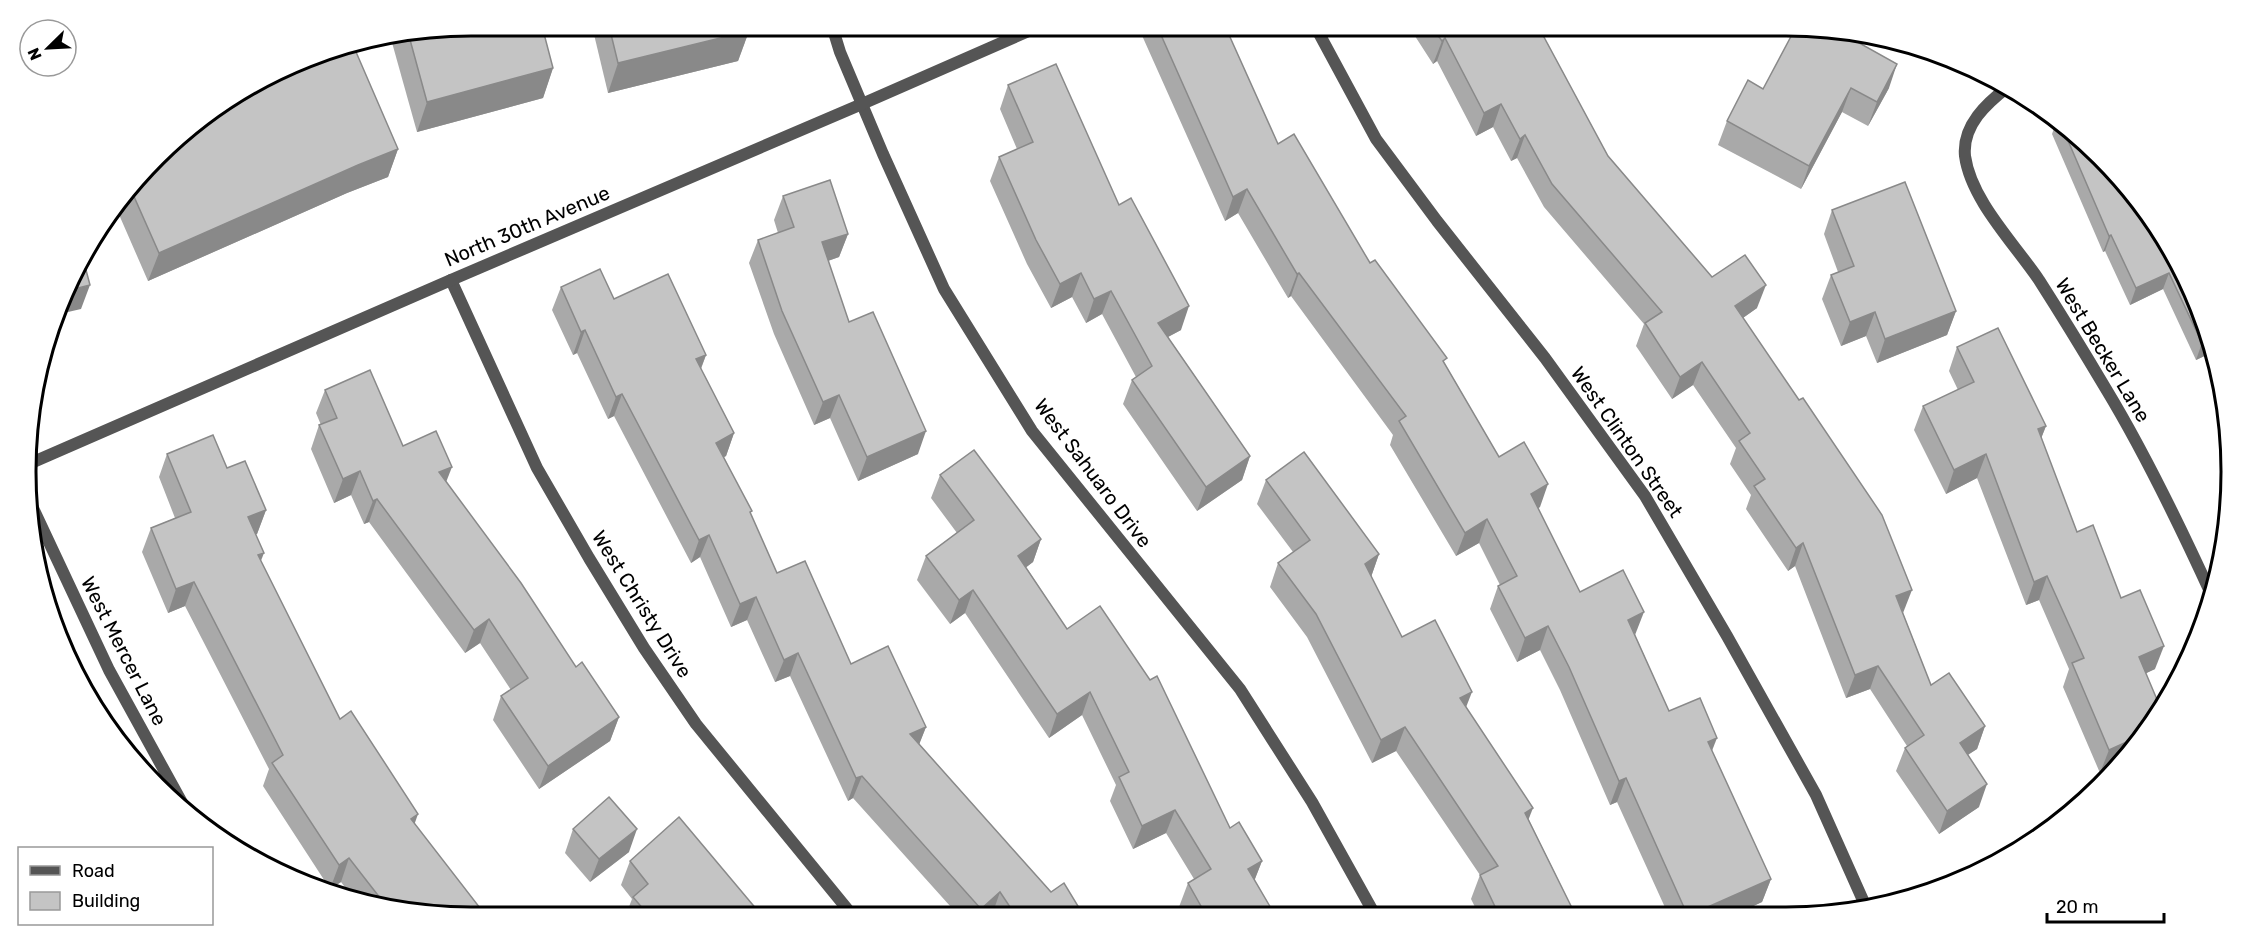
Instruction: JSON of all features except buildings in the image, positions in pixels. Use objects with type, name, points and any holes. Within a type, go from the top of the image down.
[{"type":"street","name":"West Sahuaro Drive","points":[[835,36],[862,105],[944,289],[1032,431],[1240,689],[1312,802],[1371,907]]},
{"type":"street","name":"North 30th Avenue","points":[[36,461],[1017,36]]},
{"type":"street","name":"West Clinton Street","points":[[1320,36],[1376,139],[1437,222],[1545,358],[1645,496],[1816,795],[1863,900]]},
{"type":"street","name":"West Becker Lane","points":[[2001,93],[1989,102],[1969,127],[1965,153],[1970,178],[1985,204],[2038,280],[2107,391],[2178,521],[2206,583]]},
{"type":"street","name":"West Christy Drive","points":[[451,280],[537,468],[644,648],[696,724],[846,907]]},
{"type":"street","name":"West Mercer Lane","points":[[39,521],[109,669],[175,790]]}]
